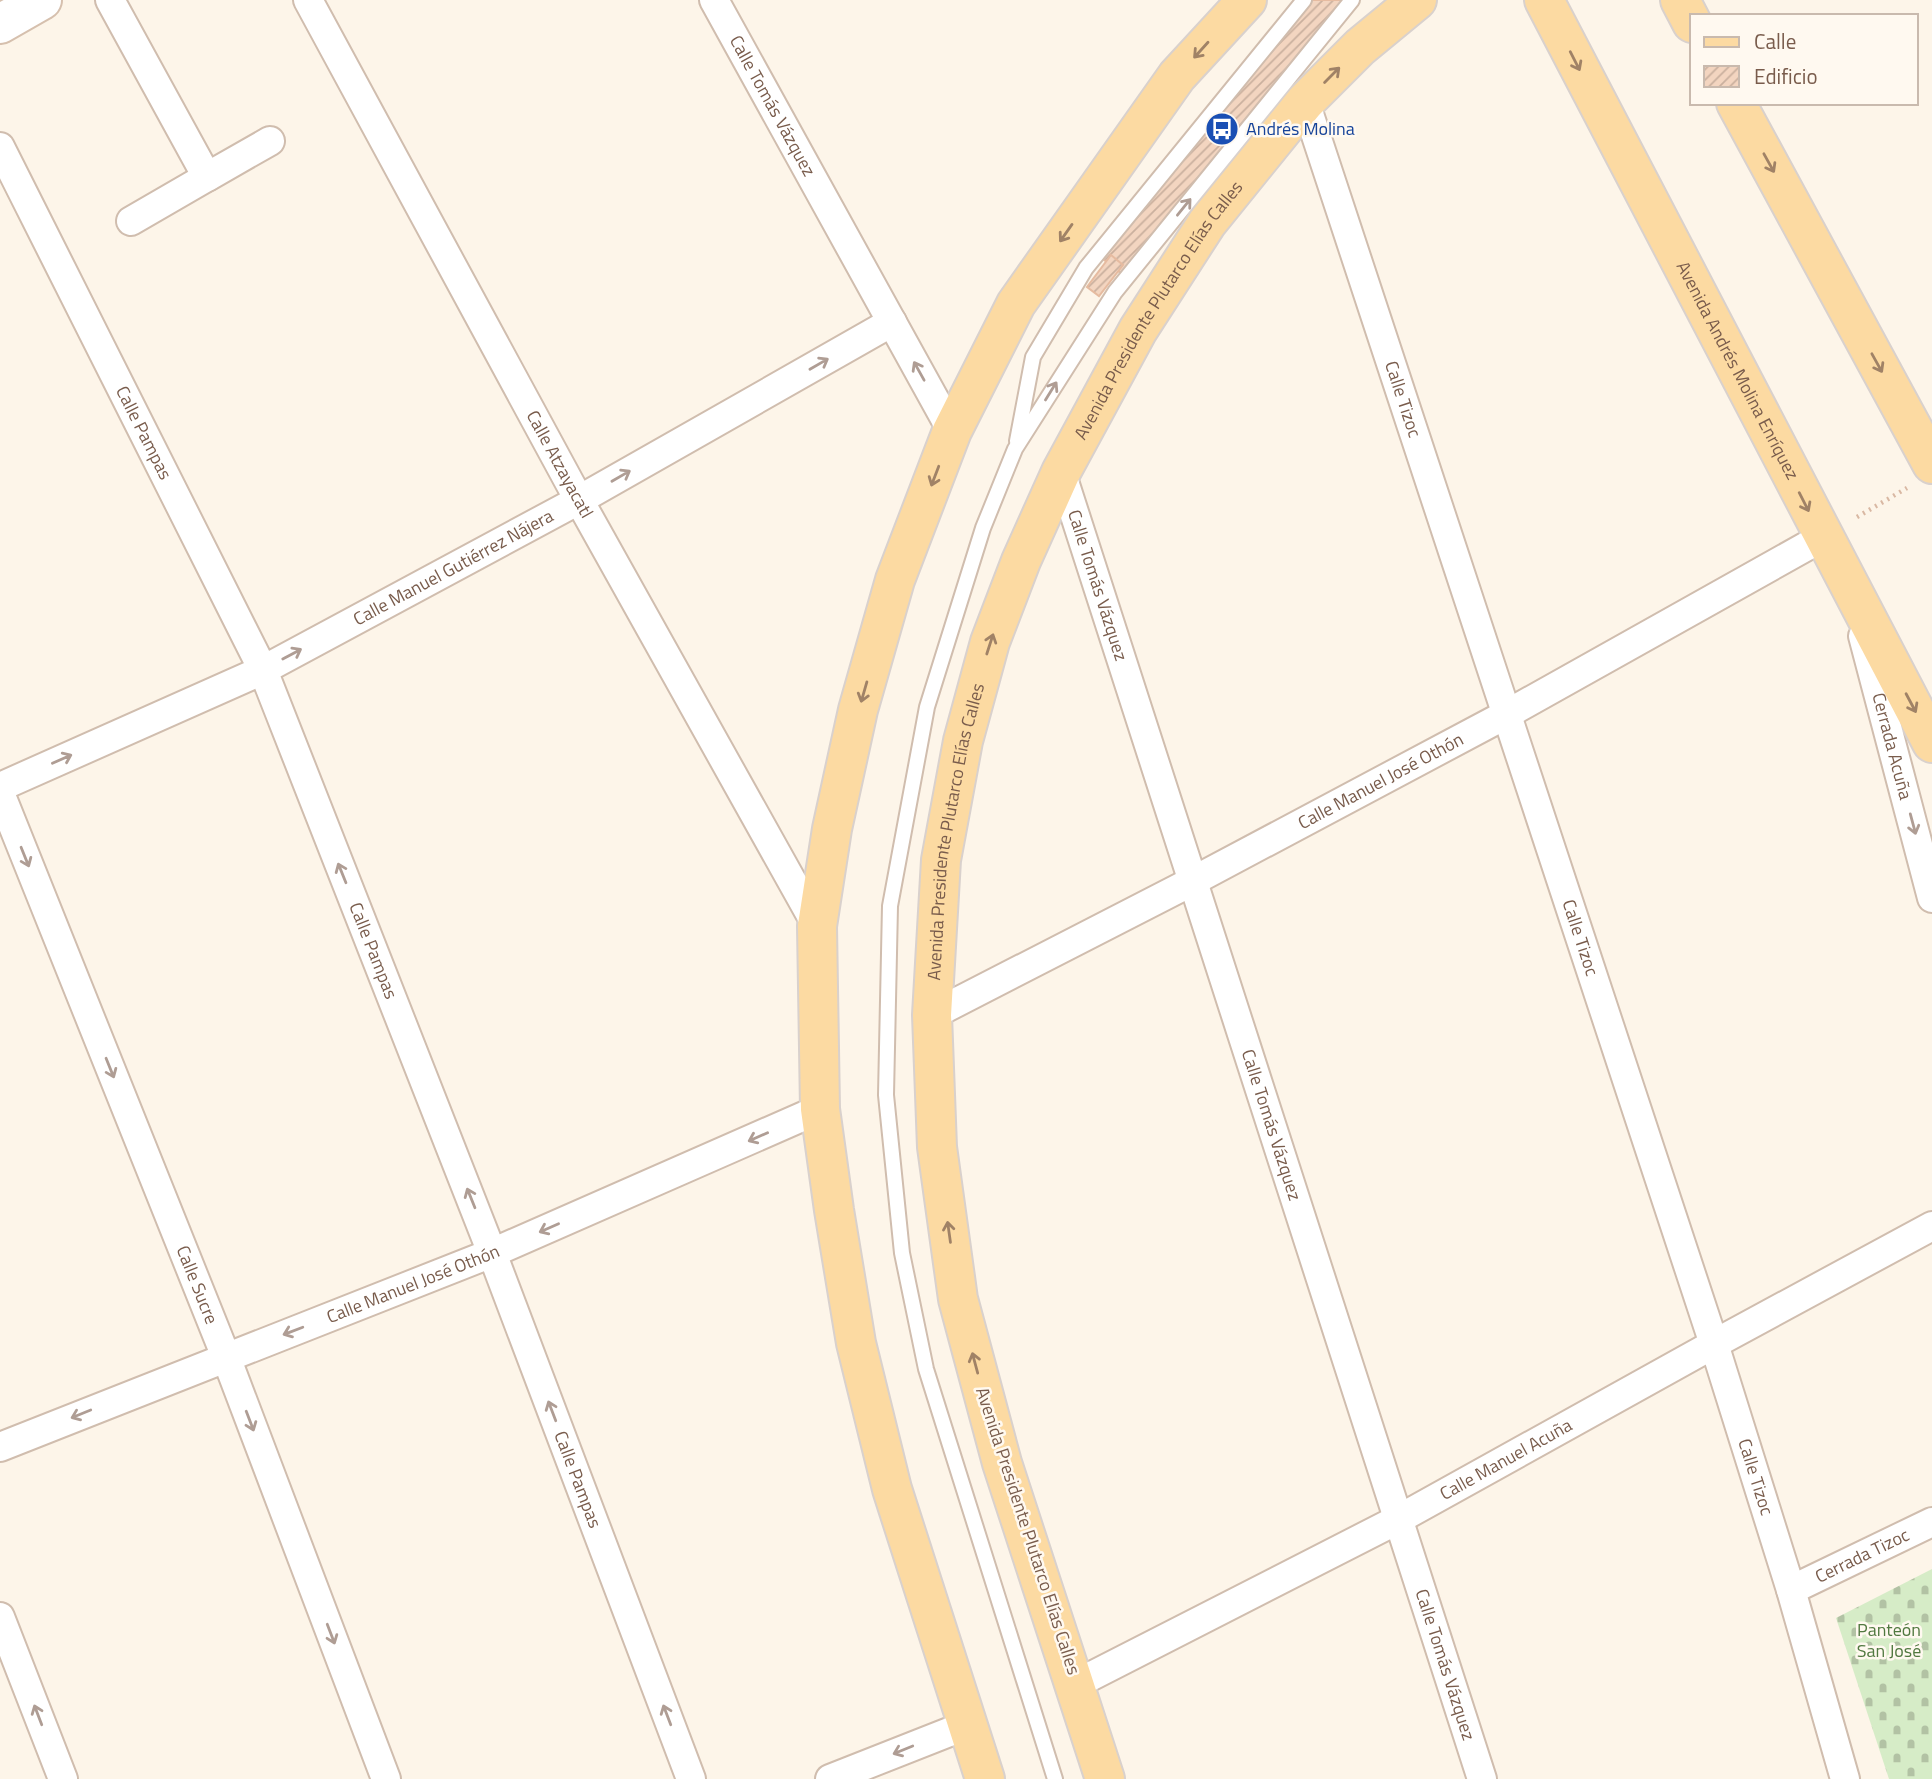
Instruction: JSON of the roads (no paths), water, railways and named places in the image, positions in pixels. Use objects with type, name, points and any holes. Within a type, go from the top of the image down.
[{"type":"main road","points":[[985,1779],[892,1489],[856,1343],[820,1109],[817,926],[832,829],[859,710],[895,580],[952,431],[1016,304],[1177,76],[1247,0]]},
{"type":"main road","name":"Avenida Presidente Plutarco Elías Calles","points":[[1105,1779],[1002,1463],[958,1299],[937,1147],[932,1015],[941,860],[963,741],[990,642],[1021,561],[1061,472],[1138,330],[1207,223],[1304,102],[1360,47],[1417,0]]},
{"type":"main road","name":"Avenida Andrés Molina Enríquez","points":[[1544,0],[1932,743]]},
{"type":"main road","points":[[1680,0],[1690,19]]},
{"type":"main road","points":[[1737,105],[1921,475]]},
{"type":"street","points":[[0,24],[43,0]]},
{"type":"street","points":[[110,0],[207,177]]},
{"type":"street","name":"Calle Atzayacatl","points":[[307,0],[579,500],[817,926]]},
{"type":"street","name":"Calle Tomás Vázquez","points":[[714,0],[952,431]]},
{"type":"street","name":"Calle Tizoc","points":[[1304,102],[1713,1344],[1791,1590],[1845,1779]]},
{"type":"street","points":[[131,221],[270,141]]},
{"type":"street","name":"Calle Pampas","points":[[0,147],[262,670],[492,1253],[691,1779]]},
{"type":"street","name":"Calle Manuel Gutiérrez Nájera","points":[[0,787],[262,670],[579,500],[892,322]]},
{"type":"street","name":"Calle Tomás Vázquez","points":[[1061,472],[1482,1779]]},
{"type":"street","name":"Calle Manuel José Othón","points":[[932,1015],[1193,881],[1507,714],[1823,537]]},
{"type":"street","name":"Cerrada Acuña","points":[[1852,592],[1932,898]]},
{"type":"street","name":"Calle Sucre","points":[[0,793],[226,1357],[386,1779]]},
{"type":"street","name":"Calle Manuel José Othón","points":[[0,1447],[492,1253],[820,1109]]},
{"type":"street","name":"Calle Manuel Acuña","points":[[1076,1684],[1397,1520],[1932,1226]]},
{"type":"street","name":"Cerrada Tizoc","points":[[1791,1590],[1932,1522]]},
{"type":"street","points":[[0,1617],[63,1779]]},
{"type":"street","points":[[830,1779],[967,1725]]},
{"type":"lane","points":[[1015,449],[1033,358],[1086,268],[1304,0]]},
{"type":"lane","points":[[1055,1779],[926,1368],[902,1253],[886,1095],[890,906],[927,707],[982,528],[1015,449],[1115,292],[1352,0]]},
{"type":"place","name":"Andrés Molina","points":[[1222,129]]},
{"type":"park label","name":"Panteón San José","points":[[1889,1640]]}]
